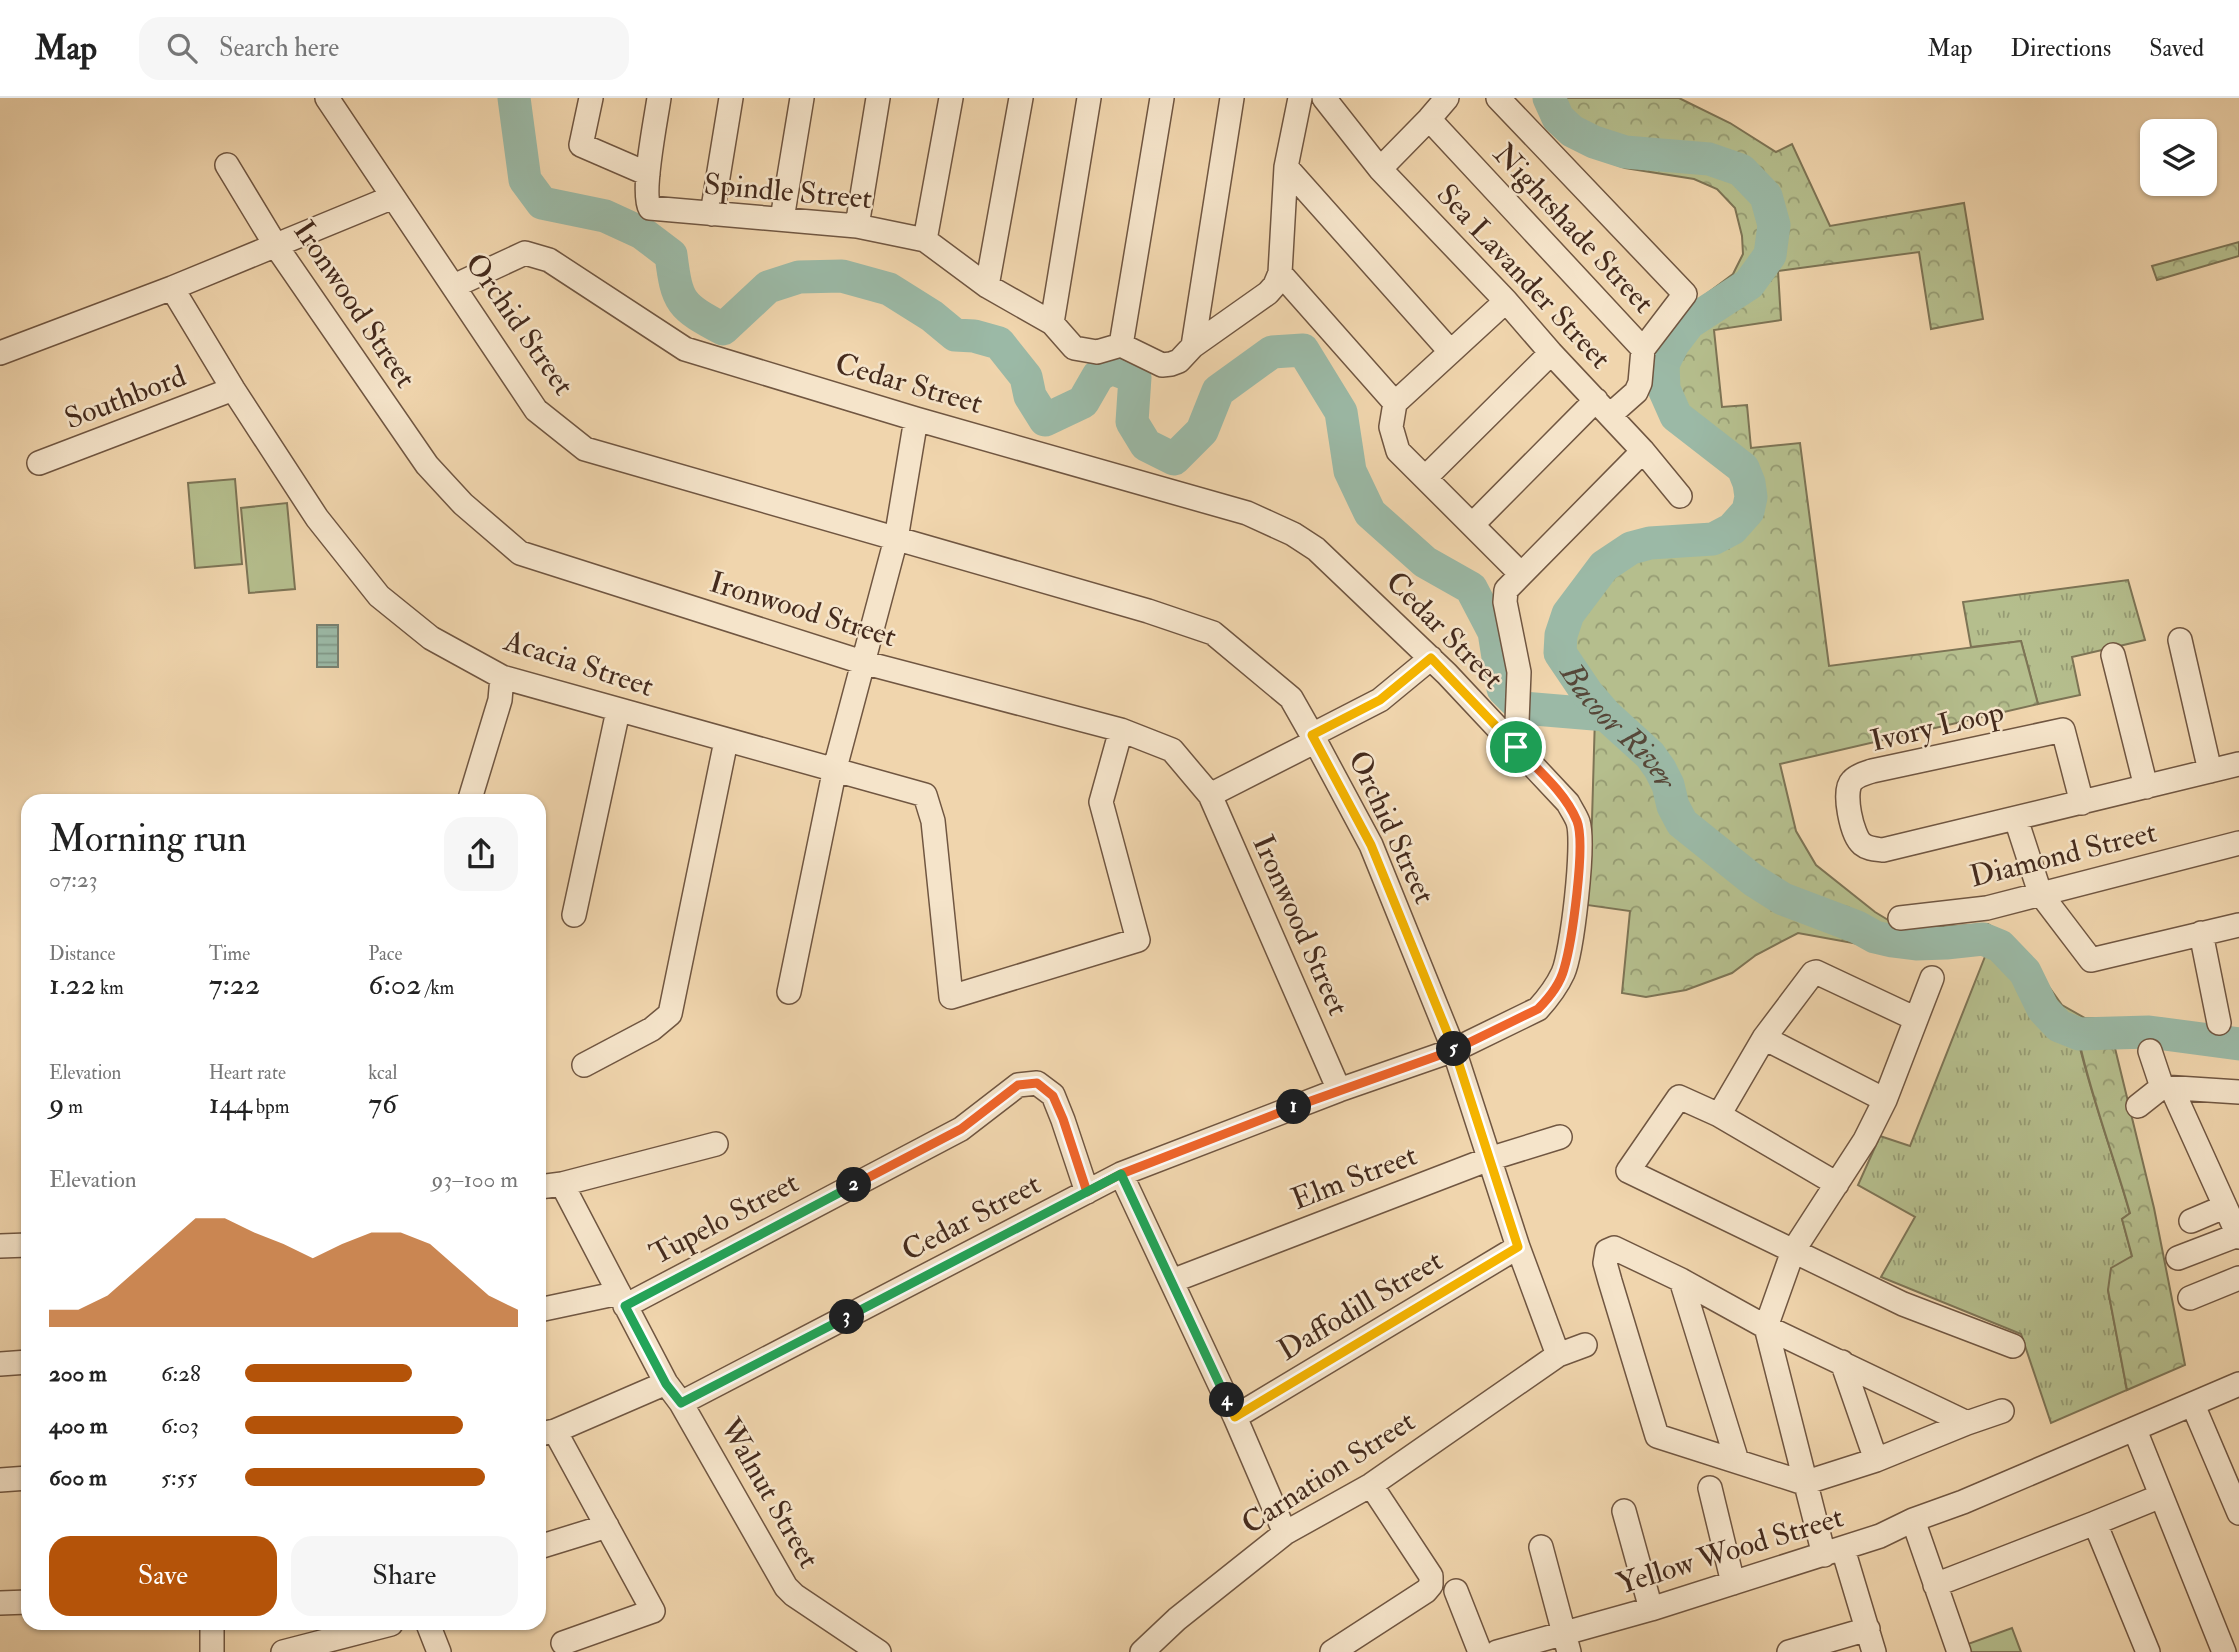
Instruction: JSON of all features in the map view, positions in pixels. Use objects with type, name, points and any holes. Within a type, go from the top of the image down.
[{"type":"street","name":"Orchid Street","points":[[327,98],[536,410],[585,449],[1148,611],[1213,633],[1291,698],[1371,845],[1454,1050],[1518,1247],[1558,1355]]},
{"type":"street","points":[[591,98],[581,145],[648,174],[659,98]]},
{"type":"street","points":[[712,214],[731,98]]},
{"type":"street","points":[[782,219],[802,98]]},
{"type":"street","points":[[857,226],[878,98]]},
{"type":"street","points":[[925,240],[951,98]]},
{"type":"street","points":[[987,286],[1021,98]]},
{"type":"street","points":[[1052,323],[1089,98]]},
{"type":"street","points":[[1162,98],[1121,345],[1162,365],[1179,361],[1193,346],[1268,293],[1275,285],[1280,274],[1286,167],[1300,98]]},
{"type":"street","points":[[1193,346],[1233,98]]},
{"type":"street","name":"Sea Lavander Street","points":[[1324,98],[1380,169],[1506,301],[1643,451],[1680,496]]},
{"type":"street","points":[[1380,169],[1447,98]]},
{"type":"street","points":[[1473,524],[1603,407],[1639,388],[1643,349],[1685,294],[1498,98]]},
{"type":"street","name":"Nightshade Street","points":[[1429,119],[1643,349]]},
{"type":"street","name":"Ironwood Street","points":[[227,165],[276,246],[427,465],[463,504],[520,553],[862,662],[1121,730],[1172,750],[1210,795],[1339,1090]]},
{"type":"street","points":[[1286,167],[1450,351]]},
{"type":"street","name":"Spindle Street","points":[[648,174],[647,201],[650,208],[857,226],[925,240],[987,286],[1052,323],[1074,348],[1097,352],[1121,345]]},
{"type":"street","points":[[0,353],[172,288],[393,197]]},
{"type":"street","name":"Cedar Street","points":[[454,286],[525,253],[549,260],[685,349],[916,419],[1247,513],[1293,534],[1316,549],[1516,737],[1568,803],[1578,823],[1580,842],[1577,892],[1564,971],[1549,998],[1538,1009],[1454,1050],[1339,1090],[1121,1174],[681,1403]]},
{"type":"street","points":[[1280,274],[1395,403]]},
{"type":"street","name":"Acacia Street","points":[[172,288],[233,389],[317,518],[379,596],[431,638],[502,677],[925,795],[933,821],[951,997],[1138,940],[1101,802],[1121,730]]},
{"type":"street","points":[[1506,301],[1395,403],[1391,427],[1398,451],[1521,574]]},
{"type":"street","points":[[1425,478],[1551,353]]},
{"type":"street","name":"Southbord","points":[[39,463],[233,389]]},
{"type":"street","points":[[789,992],[835,768],[896,539],[916,419]]},
{"type":"street","points":[[1516,737],[1518,660],[1505,602],[1506,590],[1643,451]]},
{"type":"street","points":[[2180,640],[2210,771]]},
{"type":"street","points":[[2113,655],[2146,787]]},
{"type":"street","points":[[1210,795],[1380,700],[1431,658]]},
{"type":"street","points":[[471,794],[500,700],[502,677]]},
{"type":"street","points":[[574,915],[618,711]]},
{"type":"street","name":"Ivory Loop","points":[[2016,819],[1895,847],[1873,849],[1864,846],[1858,839],[1847,799],[1847,789],[1851,781],[1872,771],[2063,730],[2082,803]]},
{"type":"street","points":[[584,1065],[652,1029],[670,1014],[726,741]]},
{"type":"street","points":[[2239,764],[2016,819],[2039,893],[2091,960],[2239,925]]},
{"type":"street","name":"Diamond Street","points":[[1900,918],[1987,908],[2239,843]]},
{"type":"street","points":[[2201,933],[2219,1023]]},
{"type":"street","points":[[1719,1115],[1764,1038],[1807,980],[1816,972],[1916,1018]]},
{"type":"street","points":[[1874,1652],[1868,1629],[1804,1483],[1766,1327],[1793,1251],[1865,1140],[1885,1100],[1932,978]]},
{"type":"street","points":[[1764,1038],[1885,1100]]},
{"type":"street","points":[[2150,1051],[2239,1236],[2178,1258]]},
{"type":"street","name":"Tupelo Street","points":[[546,1309],[622,1299],[961,1129],[1018,1085],[1037,1083],[1053,1096],[1087,1192]]},
{"type":"street","points":[[2138,1106],[2167,1088],[2239,1092]]},
{"type":"street","points":[[1837,1184],[1719,1115],[1679,1097],[1628,1171],[1903,1304],[2013,1346]]},
{"type":"street","name":"Elm Street","points":[[1172,1281],[1489,1158],[1560,1137]]},
{"type":"street","points":[[546,1187],[716,1144]]},
{"type":"street","points":[[1121,1174],[1235,1417],[1285,1533]]},
{"type":"street","name":"Walnut Street","points":[[562,1184],[666,1384],[681,1403],[786,1587],[879,1652]]},
{"type":"street","points":[[2191,1221],[2224,1207]]},
{"type":"street","points":[[0,1246],[21,1245]]},
{"type":"street","name":"Daffodill Street","points":[[1235,1417],[1518,1247]]},
{"type":"street","points":[[1966,1423],[1766,1327],[1681,1280],[1614,1248],[1605,1254],[1610,1281],[1657,1436],[1804,1483],[1876,1460],[2002,1411]]},
{"type":"street","points":[[2190,1298],[2239,1278]]},
{"type":"street","points":[[1681,1280],[1737,1461]]},
{"type":"street","name":"Carnation Street","points":[[1142,1652],[1177,1619],[1285,1533],[1371,1485],[1558,1355],[1585,1345]]},
{"type":"street","points":[[0,1364],[21,1362]]},
{"type":"street","points":[[1842,1362],[1876,1460]]},
{"type":"street","points":[[563,1643],[653,1611],[607,1526],[547,1433],[666,1384]]},
{"type":"street","name":"Yellow Wood Street","points":[[1497,1652],[1566,1642],[1651,1609],[1880,1536],[2239,1384]]},
{"type":"street","points":[[2193,1405],[2239,1513]]},
{"type":"street","points":[[2135,1430],[2224,1652]]},
{"type":"street","points":[[0,1480],[21,1478]]},
{"type":"street","points":[[1332,1652],[1426,1591],[1431,1585],[1431,1576],[1371,1485]]},
{"type":"street","points":[[1710,1488],[1733,1583]]},
{"type":"street","points":[[1936,1585],[2161,1496]]},
{"type":"street","points":[[1624,1511],[1651,1609]]},
{"type":"street","points":[[1913,1520],[1959,1652]]},
{"type":"street","points":[[2095,1523],[2148,1652]]},
{"type":"street","points":[[546,1545],[607,1526]]},
{"type":"street","points":[[1541,1548],[1566,1642]]},
{"type":"street","points":[[1456,1591],[1480,1652]]},
{"type":"street","points":[[0,1603],[21,1602]]},
{"type":"street","points":[[1789,1652],[1868,1629]]},
{"type":"street","points":[[212,1630],[212,1652]]},
{"type":"street","points":[[283,1652],[368,1630]]},
{"type":"street","points":[[430,1630],[439,1652]]},
{"type":"green space","points":[[1538,98],[1679,98],[1730,123],[1776,152],[1792,144],[1830,226],[1964,203],[1983,319],[1931,329],[1919,252],[1778,271],[1781,320],[1714,330],[1722,407],[1747,405],[1751,448],[1800,443],[1829,666],[2021,641],[2038,704],[1780,764],[1796,831],[1816,865],[1875,912],[1903,929],[1988,924],[2019,945],[2062,1005],[2085,1018],[2111,1019],[2113,1040],[2154,1208],[2185,1365],[2127,1390],[2108,1290],[2111,1268],[2132,1256],[2122,1219],[2130,1213],[2080,1045],[2054,1033],[2002,962],[1988,949],[1926,952],[1886,949],[1798,933],[1756,955],[1732,973],[1686,990],[1646,997],[1622,993],[1630,911],[1587,905],[1595,716],[1566,672],[1557,650],[1555,626],[1562,607],[1601,558],[1624,540],[1647,534],[1706,531],[1729,521],[1740,511],[1742,495],[1736,478],[1670,417],[1657,400],[1653,365],[1666,334],[1685,310],[1733,274],[1743,254],[1742,236],[1735,208],[1717,189],[1694,179],[1625,168],[1597,158],[1565,138]]},
{"type":"green space","points":[[2239,242],[2239,256],[2157,280],[2152,266]]},
{"type":"green space","points":[[235,479],[242,564],[195,568],[188,483]]},
{"type":"green space","points":[[287,503],[295,589],[249,593],[241,508]]},
{"type":"green space","points":[[2128,580],[2145,640],[2072,657],[2080,695],[2038,704],[2021,641],[1971,647],[1963,602]]},
{"type":"green space","points":[[1988,949],[2072,1042],[2079,1044],[2130,1214],[2122,1219],[2132,1256],[2108,1290],[2127,1390],[2051,1423],[2021,1334],[1881,1277],[1915,1217],[1858,1185],[1880,1136],[1910,1146]]},
{"type":"green space","points":[[2012,1628],[2021,1652],[1967,1652],[1965,1645]]},
{"type":"shaded area","points":[[317,625],[338,625],[338,667],[317,667]]},
{"type":"waterway","points":[[514,98],[525,180],[542,203],[605,216],[642,233],[671,255],[676,284],[683,301],[689,308],[723,329],[768,287],[799,277],[842,276],[889,289],[932,316],[955,335],[974,336],[999,343],[1026,377],[1030,396],[1045,420],[1083,402],[1098,376],[1111,368],[1135,377],[1132,422],[1146,445],[1174,459],[1202,431],[1218,391],[1272,352],[1303,350],[1341,412],[1350,471],[1370,513],[1425,562],[1471,588],[1494,632],[1503,689],[1522,708],[1606,715]]},
{"type":"waterway","name":"Bacoor River","points":[[1549,98],[1558,118],[1572,131],[1594,142],[1625,152],[1709,159],[1741,170],[1766,196],[1774,225],[1770,255],[1749,284],[1689,323],[1673,344],[1663,364],[1664,389],[1676,416],[1743,468],[1751,497],[1748,511],[1732,529],[1713,539],[1650,543],[1631,548],[1604,566],[1568,614],[1561,635],[1560,653],[1587,693],[1606,715],[1650,755],[1668,785],[1673,806],[1682,823],[1753,880],[1783,899],[1857,927],[1875,937],[1892,941],[1916,944],[1983,939],[2000,946],[2025,972],[2043,1009],[2059,1026],[2079,1034],[2149,1032],[2239,1044]]},
{"type":"route","points":[[1516,747],[1431,658],[1380,700],[1312,735],[1371,845],[1413,947],[1454,1050],[1518,1247],[1235,1417],[1121,1174],[681,1403],[666,1384],[625,1306],[961,1129],[1018,1085],[1037,1083],[1053,1096],[1063,1119],[1087,1192],[1121,1174],[1339,1090],[1454,1050],[1538,1009],[1549,998],[1564,971],[1577,892],[1580,842],[1578,823],[1568,803],[1516,747]]}]
